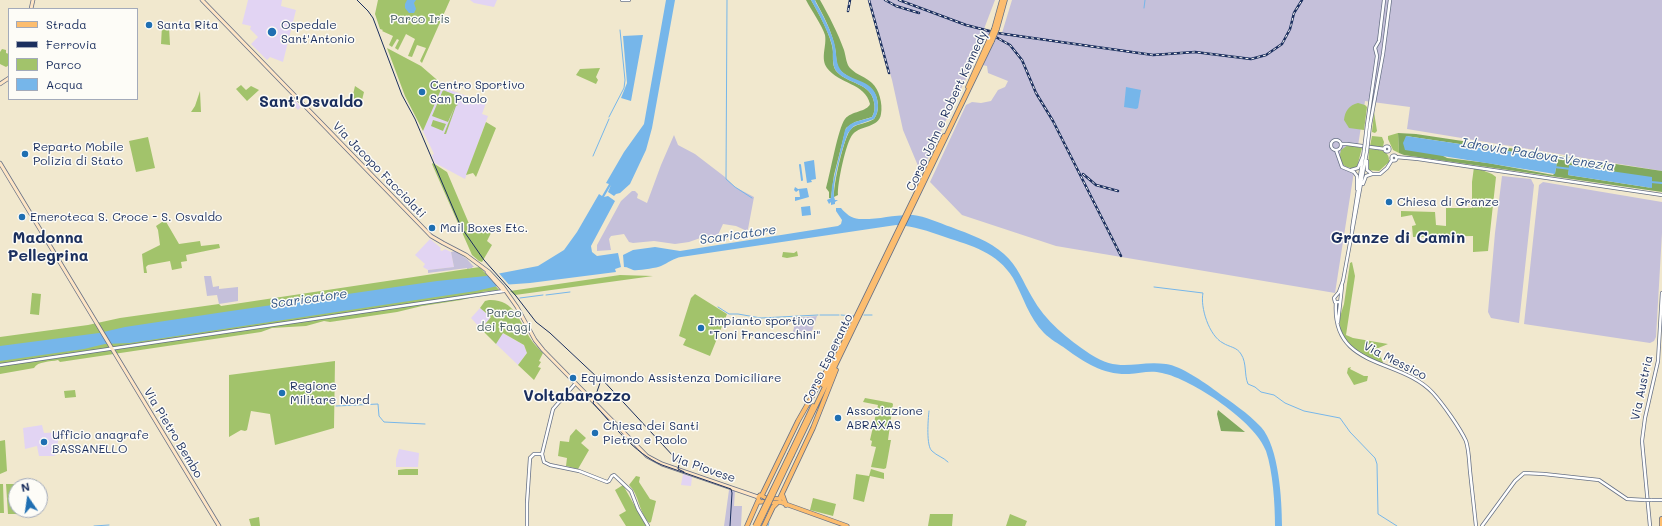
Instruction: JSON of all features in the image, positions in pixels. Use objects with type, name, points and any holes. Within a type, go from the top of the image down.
[{"type":"highway","name":"Corso John e Robert Kennedy","points":[[901,228],[991,41],[996,29],[1003,1]]},
{"type":"highway","name":"Corso Esperanto","points":[[769,500],[901,228]]},
{"type":"highway","points":[[748,526],[759,498],[798,422],[848,336]]},
{"type":"highway","points":[[764,526],[773,507],[779,499],[813,428],[848,336]]},
{"type":"highway","points":[[779,499],[786,505]]},
{"type":"highway","points":[[755,526],[769,500]]},
{"type":"highway","points":[[758,526],[769,500]]},
{"type":"highway","points":[[1662,519],[1662,526]]},
{"type":"main road","name":"Via Jacopo Facciolati","points":[[202,0],[426,230],[437,240],[472,259],[501,287]]},
{"type":"main road","name":"Via Pietro Bembo","points":[[0,163],[219,526]]},
{"type":"main road","name":"Via Piovese","points":[[501,287],[520,311],[539,346],[650,459],[677,470],[759,498],[779,499]]},
{"type":"main road","name":"Via Piovese","points":[[759,498],[779,499]]},
{"type":"main road","points":[[779,499],[786,505],[847,526]]},
{"type":"street","points":[[622,0],[629,0]]},
{"type":"street","name":"Via Messico","points":[[1384,0],[1378,44],[1375,46],[1377,56],[1366,151],[1342,281],[1339,292],[1334,298],[1336,302],[1336,315],[1338,326],[1346,343],[1355,351],[1417,381],[1433,392],[1465,440],[1469,461],[1476,526]]},
{"type":"street","name":"Via Messico","points":[[1369,125],[1390,0]]},
{"type":"street","points":[[1376,51],[1380,52],[1383,48],[1381,44],[1378,44]]},
{"type":"street","points":[[1357,194],[1357,176],[1350,170],[1342,167],[1336,150],[1332,147],[1333,142],[1338,140],[1341,144],[1389,151],[1390,148],[1395,156]]},
{"type":"street","points":[[1336,150],[1341,144]]},
{"type":"street","points":[[1385,150],[1391,159]]},
{"type":"street","points":[[1366,151],[1366,167],[1372,174]]},
{"type":"street","name":"Via Messico","points":[[1352,230],[1363,156],[1366,151]]},
{"type":"street","points":[[1350,170],[1358,168],[1363,156]]},
{"type":"street","points":[[1360,188],[1365,177],[1384,172],[1391,159],[1395,160],[1395,156]]},
{"type":"street","points":[[1395,156],[1418,158],[1661,196]]},
{"type":"street","name":"Via Messico","points":[[1338,326],[1342,281]]},
{"type":"street","points":[[0,365],[505,291]]},
{"type":"street","name":"Via Austria","points":[[1650,526],[1642,434],[1657,371],[1662,293]]},
{"type":"street","points":[[1337,295],[1341,297]]},
{"type":"street","points":[[575,384],[555,406],[542,454],[544,462],[553,466],[579,471],[607,482],[610,481],[613,475],[631,491],[648,526]]},
{"type":"street","points":[[527,526],[530,458],[534,454],[542,454]]},
{"type":"street","points":[[1482,526],[1515,481],[1524,473],[1599,480],[1627,499],[1660,500]]},
{"type":"shaded area","name":"Ospedale Sant'Antonio","points":[[248,0],[282,0],[281,6],[296,10],[283,62],[270,57],[267,60],[251,44],[258,37],[250,29],[251,26],[242,24]]},
{"type":"shaded area","points":[[470,0],[497,0],[494,7],[474,3]]},
{"type":"shaded area","points":[[868,0],[995,0],[984,29],[1002,33],[1012,0],[1662,0],[1662,171],[1407,129],[1410,107],[1365,101],[1335,293],[1056,246],[962,215],[930,182],[966,105],[972,102],[981,103],[991,101],[998,90],[1005,87],[1008,81],[988,73],[987,66],[982,65],[993,38],[984,36],[971,68],[921,173],[903,130],[892,80]]},
{"type":"shaded area","points":[[442,87],[486,103],[482,114],[488,116],[465,179],[435,163],[432,155],[434,154],[423,131]]},
{"type":"shaded area","points":[[292,97],[301,107],[298,110],[290,102],[287,102]]},
{"type":"shaded area","points":[[674,135],[678,145],[695,154],[725,177],[735,187],[754,197],[747,231],[736,226],[723,224],[718,235],[706,236],[689,242],[675,244],[654,241],[633,243],[629,242],[624,234],[611,236],[609,239],[611,250],[597,251],[597,245],[621,201],[632,191],[635,191],[638,194],[637,198],[647,203]]},
{"type":"shaded area","points":[[1502,176],[1531,179],[1534,185],[1519,323],[1491,318],[1488,312]]},
{"type":"shaded area","points":[[1543,182],[1662,202],[1662,233],[1656,337],[1654,341],[1650,343],[1524,324],[1539,185]]},
{"type":"shaded area","points":[[430,239],[441,248],[440,250],[442,251],[445,249],[451,252],[454,267],[428,270],[423,267],[425,264],[415,255]]},
{"type":"shaded area","points":[[455,251],[467,259],[474,267],[472,267],[474,271],[470,268],[467,270],[467,268],[428,273],[428,270],[454,267],[451,252]]},
{"type":"shaded area","points":[[204,276],[211,276],[213,287],[219,286],[219,289],[238,287],[238,301],[219,304],[217,295],[207,296]]},
{"type":"shaded area","points":[[480,308],[491,317],[481,329],[471,318]]},
{"type":"shaded area","points":[[817,316],[812,331],[793,332],[796,318]]},
{"type":"shaded area","points":[[502,333],[524,345],[527,353],[518,365],[496,344]]},
{"type":"shaded area","points":[[42,425],[44,433],[60,432],[55,456],[39,456],[37,446],[25,449],[23,428]]},
{"type":"shaded area","points":[[399,449],[419,453],[418,467],[396,467],[396,459]]},
{"type":"shaded area","points":[[683,474],[692,477],[691,486],[681,485]]},
{"type":"shaded area","points":[[729,490],[735,491],[734,506],[742,506],[741,526],[724,526]]},
{"type":"green space","name":"Parco Iris","points":[[378,0],[450,0],[422,63],[420,61],[426,48],[417,45],[412,57],[408,56],[415,39],[406,34],[398,50],[395,48],[399,40],[397,39],[392,47],[389,45],[393,36],[380,29],[375,14]]},
{"type":"green space","points":[[806,0],[811,0],[827,32],[832,45],[835,70],[847,79],[864,87],[872,96],[875,108],[872,117],[855,122],[846,128],[834,175],[831,198],[829,198],[829,192],[826,188],[842,124],[848,116],[866,109],[870,104],[863,92],[832,73],[827,68],[824,60],[825,35]]},
{"type":"green space","points":[[815,0],[820,0],[830,18],[842,44],[849,67],[870,81],[880,97],[881,106],[880,119],[873,124],[856,131],[850,138],[842,163],[838,195],[834,197],[835,183],[848,133],[853,127],[874,119],[878,105],[877,97],[870,88],[839,69],[832,35]]},
{"type":"green space","points":[[162,26],[169,27],[170,45],[161,44]]},
{"type":"green space","name":"Centro Sportivo San Paolo","points":[[387,48],[421,66],[443,85],[423,131],[405,96]]},
{"type":"green space","points":[[2,49],[6,50],[6,53],[8,54],[8,66],[6,67],[0,64],[0,52]]},
{"type":"green space","points":[[600,68],[596,77],[598,80],[596,84],[576,75],[580,69]]},
{"type":"green space","points":[[241,85],[246,90],[251,86],[259,90],[247,101],[236,89]]},
{"type":"green space","points":[[355,86],[364,92],[362,100],[352,99]]},
{"type":"green space","points":[[443,90],[458,96],[455,104],[458,105],[456,106],[446,134],[444,134],[455,106],[448,122],[432,116]]},
{"type":"green space","points":[[200,91],[201,112],[191,112],[195,106]]},
{"type":"green space","points":[[1358,103],[1367,107],[1364,130],[1349,128],[1344,120],[1348,109],[1352,105]]},
{"type":"green space","points":[[1374,112],[1377,131],[1375,133],[1372,132]]},
{"type":"green space","points":[[433,120],[446,124],[443,131],[431,126]]},
{"type":"green space","points":[[486,122],[496,128],[476,177],[473,173],[466,175]]},
{"type":"green space","points":[[1398,133],[1399,153],[1393,150],[1388,139],[1388,136]]},
{"type":"green space","points":[[1398,133],[1416,134],[1662,171],[1662,192],[1404,155],[1399,153]],"holes":[[[1406,136],[1554,158],[1557,161],[1555,173],[1553,175],[1488,163],[1447,158]],[[1570,165],[1652,188],[1568,175]]]},
{"type":"green space","points":[[1372,136],[1382,137],[1384,142],[1383,147],[1370,146]]},
{"type":"green space","points":[[148,137],[155,168],[136,172],[129,141]]},
{"type":"green space","points":[[1348,145],[1362,148],[1357,167],[1349,168],[1341,162],[1341,150]]},
{"type":"green space","points":[[1369,149],[1380,150],[1388,155],[1389,162],[1379,171],[1368,170]]},
{"type":"green space","points":[[433,163],[447,172],[473,233],[495,225],[487,241],[492,245],[482,262],[472,255],[432,164]]},
{"type":"green space","points":[[1474,167],[1496,177],[1488,251],[1473,252],[1473,236],[1413,237],[1412,226],[1416,225],[1412,215],[1401,217],[1401,211],[1435,212],[1436,225],[1446,226],[1446,208],[1472,208],[1472,182]]},
{"type":"green space","points":[[165,220],[179,244],[200,241],[201,246],[219,244],[220,248],[186,255],[187,261],[181,262],[182,268],[172,270],[170,261],[148,265],[146,267],[147,273],[144,273],[142,254],[160,245],[156,226]]},
{"type":"green space","points":[[797,251],[798,256],[787,258],[782,257],[783,252],[794,253]]},
{"type":"green space","points":[[1352,262],[1355,276],[1346,335],[1353,338],[1388,344],[1376,349],[1385,367],[1363,357],[1356,352],[1345,341],[1341,333],[1340,317],[1344,304],[1350,263]]},
{"type":"green space","points":[[480,267],[499,290],[482,292],[478,296],[461,300],[422,306],[397,312],[330,322],[324,321],[306,326],[272,328],[261,332],[60,362],[58,360],[38,364],[34,368],[0,374],[0,337],[88,325],[120,318],[219,304],[221,306]]},
{"type":"green space","points":[[620,275],[653,276],[515,295],[510,291]]},
{"type":"green space","points":[[32,293],[41,294],[39,315],[30,314]]},
{"type":"green space","name":"Impianto sportivo \"Toni Franceschini\"","points":[[695,294],[727,314],[710,356],[683,345],[686,339],[679,336],[691,298]]},
{"type":"green space","name":"Parco dei Faggi","points":[[489,300],[504,303],[510,307],[519,318],[531,340],[543,353],[538,367],[541,368],[534,380],[518,365],[527,353],[524,345],[503,333],[496,344],[481,329],[491,317],[480,308],[485,301]]},
{"type":"green space","name":"Regione Militare Nord","points":[[335,361],[334,428],[275,445],[270,414],[251,411],[247,430],[241,430],[229,437],[229,375]]},
{"type":"green space","points":[[1351,367],[1350,369],[1364,376],[1368,376],[1367,381],[1354,385],[1347,373],[1348,368]]},
{"type":"green space","points":[[75,390],[76,397],[65,398],[64,391]]},
{"type":"green space","points":[[865,398],[893,404],[888,440],[891,440],[886,468],[884,469],[871,467],[876,447],[871,446],[872,441],[870,440],[878,405],[863,402]]},
{"type":"green space","points":[[1218,410],[1245,432],[1221,431],[1217,414]]},
{"type":"green space","points":[[576,429],[586,438],[581,443],[589,450],[578,469],[566,466],[567,458],[558,456],[560,441],[569,442],[570,436]]},
{"type":"green space","points":[[5,440],[7,471],[0,474],[0,441]]},
{"type":"green space","points":[[418,469],[418,475],[398,475],[398,470]]},
{"type":"green space","points":[[871,469],[884,473],[884,479],[870,476],[864,502],[853,499],[856,474],[869,476]]},
{"type":"green space","points":[[636,476],[640,477],[639,482],[650,499],[656,501],[651,522],[649,523],[643,514],[635,493],[629,485]]},
{"type":"green space","points":[[0,484],[3,484],[4,513],[0,513]]},
{"type":"green space","points":[[6,484],[8,484],[8,514]]},
{"type":"green space","points":[[623,485],[646,526],[626,526],[619,515],[626,511],[615,490]]},
{"type":"green space","points":[[813,498],[836,504],[833,516],[810,510]]},
{"type":"green space","points":[[930,514],[953,514],[952,526],[928,526]]},
{"type":"green space","points":[[1010,514],[1027,521],[1025,526],[1006,526]]},
{"type":"green space","points":[[259,517],[260,526],[251,526],[249,519]]},
{"type":"water","points":[[407,0],[416,0],[414,3],[416,9],[414,13],[409,13],[405,8]]},
{"type":"water","points":[[666,0],[675,0],[652,128],[646,150],[630,184],[614,196],[608,192],[611,185],[604,197],[608,196],[615,201],[591,246],[592,252],[597,256],[618,253],[621,267],[615,269],[616,272],[502,285],[476,291],[130,343],[105,344],[84,349],[0,361],[0,346],[99,333],[125,327],[437,281],[486,276],[538,266],[564,250],[577,232],[599,194],[602,196],[609,184],[606,183],[624,152],[644,124]]},
{"type":"water","points":[[811,0],[815,0],[824,17],[834,42],[837,63],[840,69],[850,77],[868,85],[876,96],[878,105],[874,119],[854,126],[848,133],[840,157],[834,187],[835,200],[838,200],[835,204],[831,205],[831,202],[829,204],[827,200],[831,198],[832,186],[845,130],[850,124],[872,117],[875,106],[872,96],[864,87],[842,76],[835,69],[831,40]]},
{"type":"water","points":[[643,35],[631,101],[621,98],[627,83],[623,36]]},
{"type":"water","points":[[1126,87],[1141,90],[1138,108],[1124,107]]},
{"type":"water","points":[[1406,136],[1554,158],[1557,161],[1555,174],[1405,150],[1403,143]]},
{"type":"water","points":[[814,160],[816,179],[807,183],[804,162]]},
{"type":"water","points":[[1569,165],[1652,177],[1652,188],[1568,175]]},
{"type":"water","points":[[795,187],[798,189],[807,188],[809,197],[795,201],[795,197],[800,197],[799,190],[796,192],[794,190]]},
{"type":"water","points":[[810,206],[811,215],[802,216],[801,207]]},
{"type":"water","points":[[836,208],[841,208],[849,215],[859,219],[873,219],[900,215],[918,216],[979,238],[998,249],[1009,259],[1017,269],[1043,314],[1065,336],[1090,354],[1101,360],[1119,365],[1155,363],[1172,365],[1211,387],[1251,417],[1261,427],[1267,436],[1276,460],[1280,489],[1282,526],[1275,526],[1273,488],[1266,451],[1250,427],[1237,415],[1222,403],[1175,377],[1154,372],[1120,374],[1095,367],[1080,359],[1044,333],[1034,321],[1007,269],[992,256],[974,247],[921,229],[896,225],[681,257],[673,259],[655,268],[633,270],[624,267],[623,255],[633,250],[655,247],[680,251],[838,226],[841,224],[842,220],[836,211]]},
{"type":"pier","points":[[497,271],[511,287],[506,287],[492,272]]},
{"type":"waterway","points":[[727,0],[726,179],[752,198]]},
{"type":"waterway","points":[[1144,8],[1145,0]]},
{"type":"waterway","points":[[609,117],[624,88],[625,80],[620,30]]},
{"type":"waterway","points":[[593,156],[609,119]]},
{"type":"waterway","points":[[800,165],[802,180]]},
{"type":"waterway","name":"Idrovia Padova-Venezia","points":[[1554,167],[1571,169]]},
{"type":"waterway","name":"Idrovia Padova-Venezia","points":[[1651,182],[1662,183]]},
{"type":"waterway","points":[[1154,287],[1203,293],[1202,299],[1204,313],[1210,328],[1218,339],[1233,347],[1241,354],[1244,361],[1248,384],[1261,392],[1274,395],[1285,403],[1304,411],[1340,418],[1350,432],[1375,458],[1377,464],[1378,514],[1397,526]]},
{"type":"waterway","points":[[546,295],[570,292]]},
{"type":"waterway","points":[[520,298],[543,295]]},
{"type":"waterway","points":[[718,307],[729,314],[761,318],[818,315]]},
{"type":"waterway","points":[[820,315],[839,315]]},
{"type":"waterway","points":[[841,315],[854,316]]},
{"type":"waterway","points":[[864,315],[872,315]]},
{"type":"waterway","points":[[336,406],[378,404],[379,416],[384,422],[425,424]]},
{"type":"waterway","points":[[929,411],[928,432],[930,448],[934,453],[948,462]]},
{"type":"waterway","points":[[94,526],[109,525]]},
{"type":"tram line","points":[[357,0],[373,18],[402,95],[415,119],[461,227],[484,260],[516,296],[536,322],[550,333],[599,379],[600,383],[593,403],[633,446],[652,460],[662,465],[731,489],[730,526]]},
{"type":"tram line","points":[[599,376],[675,458],[679,464],[678,469],[684,472]]},
{"type":"railway","points":[[848,11],[850,0]]},
{"type":"railway","points":[[869,0],[889,73]]},
{"type":"railway","points":[[885,0],[896,6],[919,13]]},
{"type":"railway","points":[[899,0],[966,25],[997,33],[1153,55],[1195,52],[1251,59],[1266,55],[1282,44],[1290,29],[1294,13],[1302,0]]},
{"type":"railway","points":[[994,36],[1010,45],[1022,60],[1036,93],[1053,121],[1121,256]]},
{"type":"railway","points":[[1083,174],[1096,185],[1118,191]]},
{"type":"place","name":"Santa Rita","points":[[149,25]]},
{"type":"place","name":"Ospedale Sant'Antonio","points":[[272,32]]},
{"type":"place","name":"Centro Sportivo San Paolo","points":[[422,92]]},
{"type":"place","name":"Reparto Mobile Polizia di Stato","points":[[25,154]]},
{"type":"place","name":"Chiesa di Granze","points":[[1389,202]]},
{"type":"place","name":"Emeroteca S. Croce - S. Osvaldo","points":[[22,217]]},
{"type":"place","name":"Mail Boxes Etc.","points":[[432,228]]},
{"type":"place","name":"Impianto sportivo \"Toni Franceschini\"","points":[[701,328]]},
{"type":"place","name":"Equimondo Assistenza Domiciliare","points":[[573,378]]},
{"type":"place","name":"Regione Militare Nord","points":[[282,393]]},
{"type":"place","name":"Associazione ABRAXAS","points":[[838,418]]},
{"type":"place","name":"Chiesa dei Santi Pietro e Paolo","points":[[595,433]]},
{"type":"place","name":"Ufficio anagrafe BASSANELLO","points":[[44,442]]},
{"type":"district","name":"Sant'Osvaldo","points":[[311,102]]},
{"type":"district","name":"Granze di Camin","points":[[1398,238]]},
{"type":"district","name":"Madonna Pellegrina","points":[[48,247]]},
{"type":"district","name":"Voltabarozzo","points":[[577,396]]},
{"type":"water label","name":"Scaricatore","points":[[738,235]]},
{"type":"water label","name":"Scaricatore","points":[[309,299]]}]
